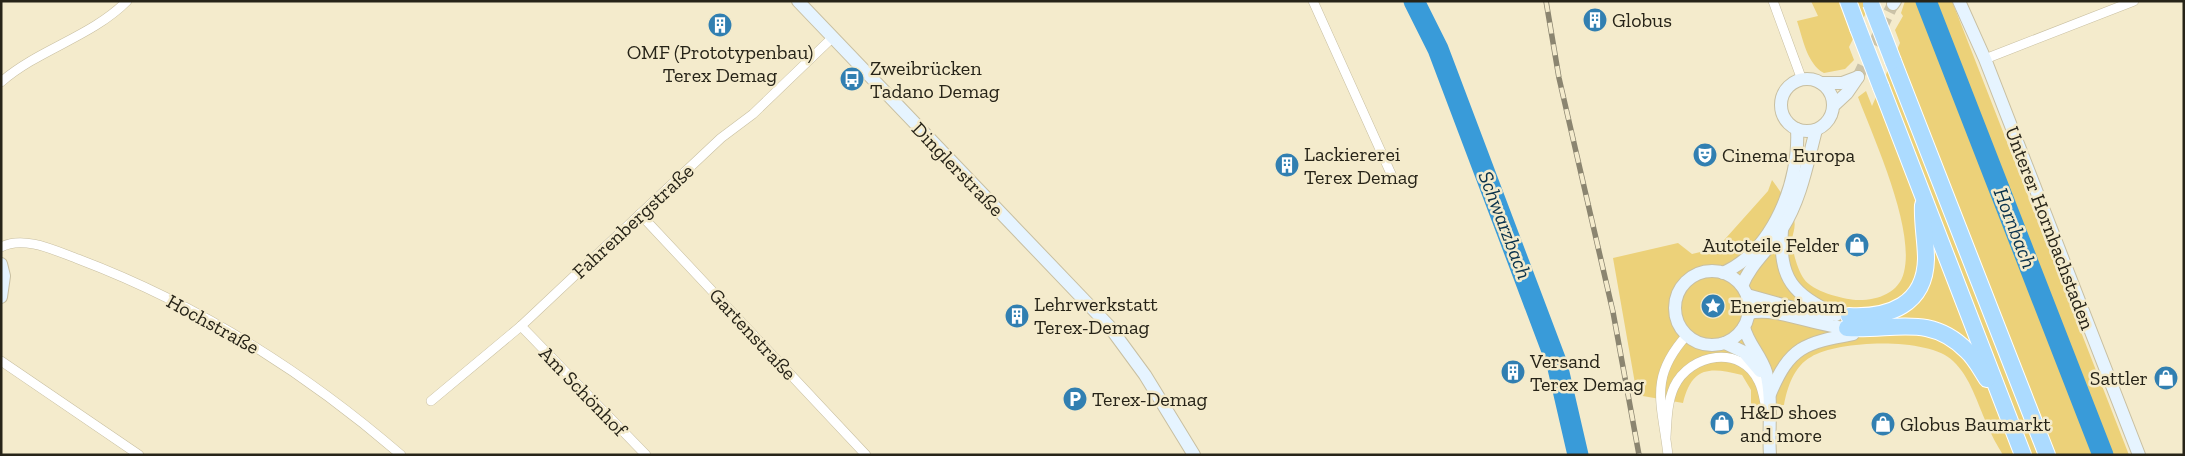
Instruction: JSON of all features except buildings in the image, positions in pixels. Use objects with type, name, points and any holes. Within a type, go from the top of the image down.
[{"type":"highway","points":[[1848,1],[2023,455]]},
{"type":"highway","points":[[1870,2],[2047,455]]},
{"type":"highway","points":[[1851,324],[1890,313],[1907,302],[1916,293],[1926,262],[1922,220],[1923,195]]},
{"type":"highway","points":[[1851,324],[1914,325],[1936,330],[1950,337],[1968,351],[2002,402]]},
{"type":"street","points":[[1,82],[19,68],[108,18],[127,1]]},
{"type":"street","name":"Dinglerstraße","points":[[798,1],[1119,337],[1194,455]]},
{"type":"street","points":[[1313,1],[1392,176]]},
{"type":"street","points":[[1773,1],[1802,80]]},
{"type":"street","name":"Unterer Hornbachstaden","points":[[1960,1],[1985,60],[2139,455]]},
{"type":"street","points":[[1985,60],[2134,1]]},
{"type":"street","name":"Fahrenbergstraße","points":[[431,401],[521,326],[721,138],[753,114],[832,38]]},
{"type":"street","points":[[1797,129],[1797,159],[1783,206],[1764,238],[1743,261],[1723,273],[1704,272],[1694,276],[1680,289],[1675,308],[1677,318],[1687,335],[1705,344],[1725,343],[1733,339],[1744,327],[1749,313],[1745,291],[1748,274],[1782,229],[1800,191],[1816,130],[1828,121],[1833,106],[1848,93],[1858,76],[1842,83],[1821,83],[1802,80],[1786,90],[1781,104],[1784,117],[1797,129],[1816,130]]},
{"type":"street","points":[[1821,83],[1830,93],[1833,106]]},
{"type":"street","name":"Gartenstraße","points":[[640,214],[866,455]]},
{"type":"street","points":[[1782,229],[1781,260],[1790,281],[1806,298],[1851,324]]},
{"type":"street","name":"Hochstraße","points":[[1,247],[23,244],[56,251],[129,281],[187,308],[238,336],[321,390],[401,455]]},
{"type":"street","points":[[1,264],[4,276],[1,297]]},
{"type":"street","points":[[1723,273],[1745,291],[1851,324]]},
{"type":"street","points":[[1749,313],[1767,310],[1831,327],[1851,324]]},
{"type":"street","points":[[1769,399],[1787,359],[1803,347],[1851,324]]},
{"type":"street","name":"Am Schönhof","points":[[521,326],[646,455]]},
{"type":"street","points":[[1744,327],[1748,340],[1762,361],[1769,399],[1770,455]]},
{"type":"street","points":[[1668,455],[1661,408],[1662,378],[1671,354],[1687,335]]},
{"type":"street","points":[[1725,343],[1741,350],[1757,365],[1763,375],[1769,399]]},
{"type":"street","points":[[1666,436],[1668,408],[1674,387],[1684,372],[1695,364],[1712,357],[1728,357],[1739,361],[1752,372],[1760,382],[1769,421]]},
{"type":"street","points":[[1,361],[139,455]]},
{"type":"shaded area","points":[[1811,1],[1872,1],[1849,47],[1854,60],[1845,69],[1824,73],[1813,64],[1797,21],[1818,16]]},
{"type":"shaded area","points":[[1905,1],[1952,1],[2129,455],[2003,455],[1990,432],[1969,383],[1953,361],[1941,353],[1905,345],[1862,344],[1824,351],[1811,357],[1800,366],[1792,378],[1784,405],[1751,407],[1751,390],[1742,375],[1721,371],[1704,372],[1697,376],[1687,391],[1683,403],[1637,395],[1613,258],[1678,243],[1692,254],[1717,248],[1768,191],[1772,180],[1785,199],[1794,220],[1795,225],[1792,239],[1794,254],[1799,270],[1808,283],[1828,294],[1856,300],[1871,299],[1885,295],[1897,286],[1904,272],[1906,254],[1904,232],[1891,184],[1858,97],[1866,91],[1872,106],[1900,43],[1895,30],[1903,16],[1901,13]]},
{"type":"waterway","name":"Schwarzbach","points":[[1414,1],[1438,49],[1557,364],[1578,455]]},
{"type":"waterway","name":"Hornbach","points":[[1926,1],[2103,455]]},
{"type":"tunnel","points":[[1858,77],[1893,4]]},
{"type":"railway","points":[[1546,1],[1559,78],[1613,312],[1639,455]]},
{"type":"place","name":"Globus","points":[[1595,20]]},
{"type":"place","name":"OMF (Prototypenbau) Terex Demag","points":[[720,25]]},
{"type":"place","name":"Zweibrücken Tadano Demag","points":[[852,79]]},
{"type":"place","name":"Cinema Europa","points":[[1705,155]]},
{"type":"place","name":"Lackiererei Terex Demag","points":[[1287,165]]},
{"type":"place","name":"Autoteile Felder","points":[[1857,245]]},
{"type":"place","name":"Energiebaum","points":[[1713,306]]},
{"type":"place","name":"Lehrwerkstatt Terex-Demag","points":[[1017,316]]},
{"type":"place","name":"Versand Terex Demag","points":[[1513,372]]},
{"type":"place","name":"Sattler","points":[[2166,378]]},
{"type":"place","name":"Terex-Demag","points":[[1075,399]]},
{"type":"place","name":"H&D shoes and more","points":[[1722,423]]},
{"type":"place","name":"Globus Baumarkt","points":[[1883,424]]}]
